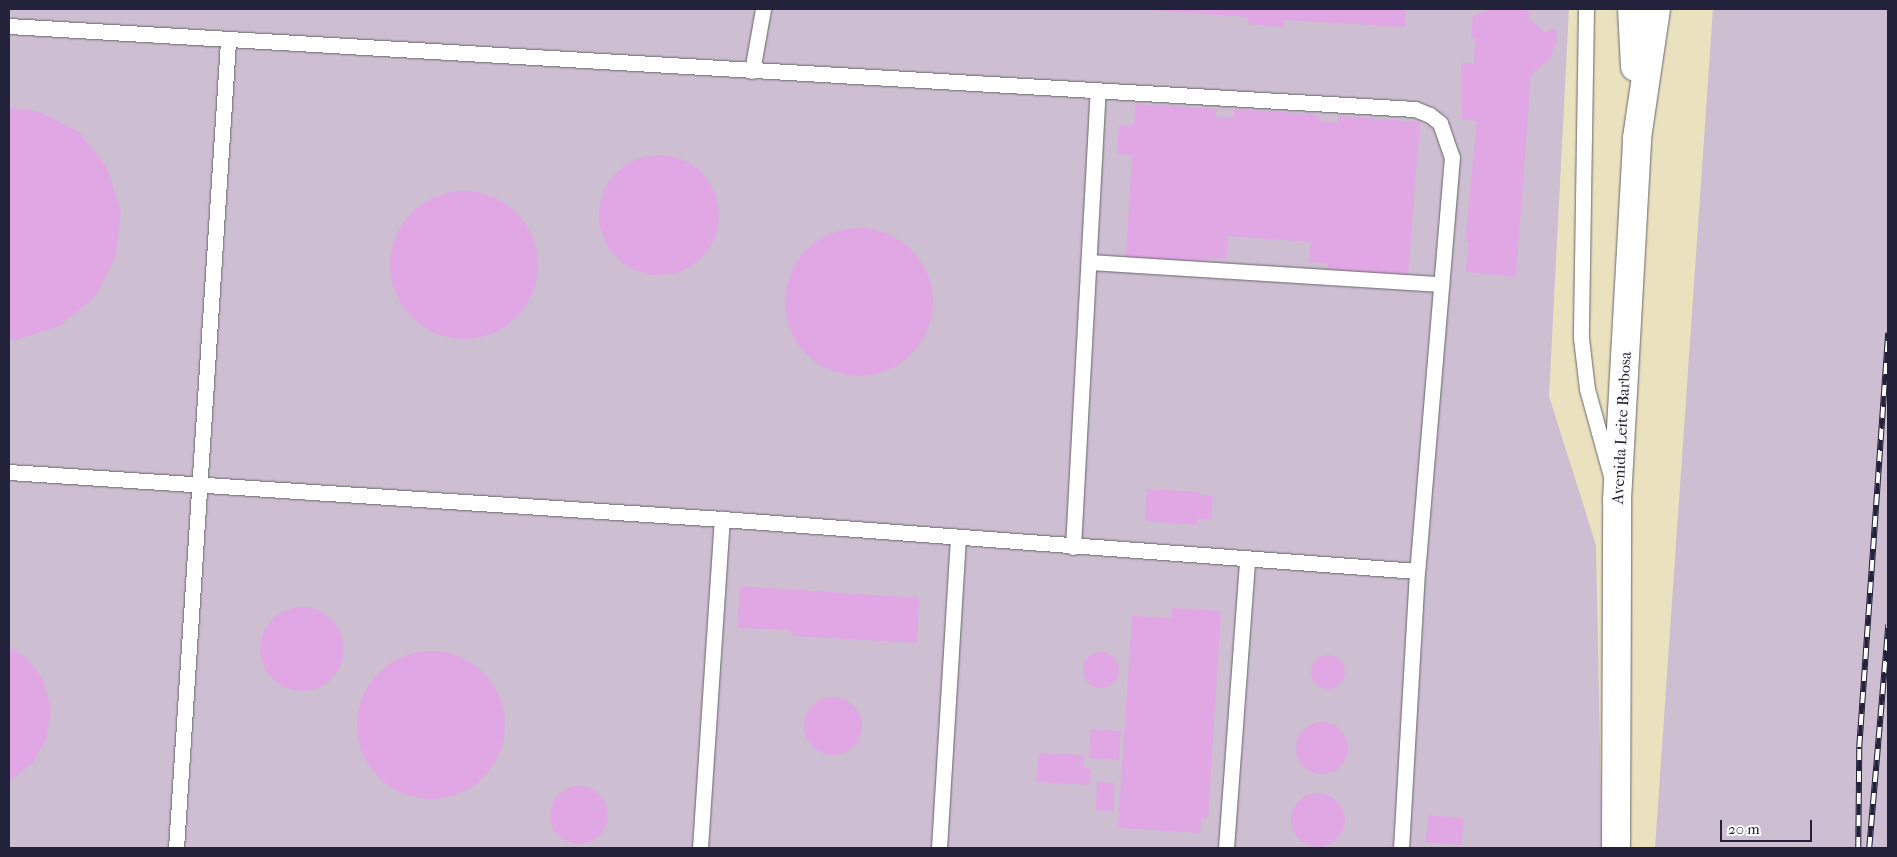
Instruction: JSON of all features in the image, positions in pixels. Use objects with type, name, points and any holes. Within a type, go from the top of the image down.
[{"type":"street","points":[[1632,9],[1637,138]]},
{"type":"street","name":"Avenida Leite Barbosa","points":[[1616,848],[1617,500],[1637,138],[1656,9]]},
{"type":"lane","points":[[752,71],[763,9]]},
{"type":"lane","points":[[1586,9],[1581,338],[1587,389],[1617,500]]},
{"type":"lane","points":[[9,26],[228,41],[1415,110],[1430,115],[1440,124],[1452,157],[1417,571],[1401,848]]},
{"type":"lane","points":[[176,848],[198,483],[228,41]]},
{"type":"lane","points":[[1073,547],[1098,91]]},
{"type":"lane","points":[[1089,262],[1441,284]]},
{"type":"lane","points":[[9,472],[722,519],[1073,547],[1417,571]]},
{"type":"lane","points":[[700,848],[722,519]]},
{"type":"lane","points":[[938,848],[958,538]]},
{"type":"lane","points":[[1226,848],[1247,559]]},
{"type":"shaded area","points":[[9,9],[1569,9],[1549,396],[1596,545],[1602,848],[9,848]]},
{"type":"shaded area","points":[[1713,9],[1888,9],[1888,848],[1655,848]]},
{"type":"building","points":[[1133,9],[1406,9],[1405,27],[1284,20],[1283,27],[1248,24],[1248,17]]},
{"type":"building","points":[[1493,9],[1525,9],[1530,13],[1527,17],[1546,33],[1552,28],[1558,34],[1551,58],[1531,74],[1516,277],[1466,272],[1468,242],[1465,242],[1477,121],[1462,119],[1461,63],[1474,64],[1475,39],[1471,38],[1473,16]]},
{"type":"building","points":[[1136,104],[1217,109],[1216,117],[1234,118],[1234,109],[1319,115],[1320,121],[1337,123],[1337,116],[1420,122],[1408,277],[1328,271],[1328,263],[1309,262],[1311,242],[1228,236],[1226,259],[1208,258],[1208,264],[1126,259],[1132,155],[1117,154],[1119,125],[1134,126]]},
{"type":"building","points":[[9,108],[38,111],[79,132],[107,167],[121,211],[116,256],[95,297],[59,326],[16,340],[9,339]]},
{"type":"building","points":[[659,155],[682,159],[701,173],[715,192],[719,215],[715,238],[701,257],[682,271],[659,275],[636,271],[617,257],[603,238],[599,215],[603,192],[617,173],[636,159]]},
{"type":"building","points":[[464,191],[492,196],[505,203],[516,213],[526,224],[533,237],[538,265],[533,293],[526,306],[516,317],[505,327],[492,334],[464,339],[436,334],[423,327],[412,317],[402,306],[395,293],[390,265],[395,237],[402,224],[412,213],[423,203],[436,196]]},
{"type":"building","points":[[859,228],[887,233],[900,240],[911,250],[921,261],[928,274],[933,302],[928,330],[921,343],[911,354],[900,364],[887,371],[859,376],[831,371],[818,364],[807,354],[797,343],[790,330],[785,302],[790,274],[797,261],[807,250],[818,240],[831,233]]},
{"type":"building","points":[[1147,489],[1200,492],[1200,495],[1213,496],[1211,520],[1197,519],[1197,525],[1145,521]]},
{"type":"building","points":[[740,586],[919,598],[917,643],[792,636],[791,630],[737,628]]},
{"type":"building","points":[[302,607],[318,610],[332,619],[341,633],[344,649],[341,665],[332,679],[318,688],[302,691],[286,688],[272,679],[263,665],[260,649],[263,633],[272,619],[286,610]]},
{"type":"building","points":[[1172,608],[1221,611],[1208,819],[1201,818],[1200,833],[1118,828],[1132,616],[1171,618]]},
{"type":"building","points":[[9,647],[25,656],[43,679],[51,708],[47,737],[33,763],[9,781]]},
{"type":"building","points":[[431,651],[446,652],[459,656],[484,672],[500,697],[504,710],[504,740],[500,753],[484,778],[459,794],[446,798],[431,799],[416,798],[403,794],[378,778],[362,753],[358,740],[357,725],[358,710],[362,697],[378,672],[403,656],[416,652]]},
{"type":"building","points":[[1101,652],[1108,653],[1114,657],[1118,663],[1118,677],[1114,683],[1108,687],[1101,688],[1094,687],[1088,683],[1084,677],[1083,670],[1084,663],[1088,657],[1094,653]]},
{"type":"building","points":[[1328,655],[1335,656],[1340,660],[1344,665],[1344,679],[1340,684],[1335,688],[1328,689],[1321,688],[1316,684],[1312,679],[1311,672],[1312,665],[1316,660],[1321,656]]},
{"type":"building","points":[[827,697],[839,697],[854,705],[862,720],[862,732],[854,747],[839,755],[827,755],[812,747],[804,732],[804,720],[812,705]]},
{"type":"building","points":[[1317,722],[1327,722],[1341,729],[1348,743],[1348,753],[1341,767],[1327,774],[1317,774],[1307,770],[1300,763],[1296,753],[1296,743],[1300,733],[1307,726]]},
{"type":"building","points":[[1091,729],[1121,731],[1119,760],[1089,758]]},
{"type":"building","points":[[1039,753],[1084,755],[1083,768],[1091,769],[1090,785],[1036,782]]},
{"type":"building","points":[[1097,782],[1115,783],[1114,811],[1096,810]]},
{"type":"building","points":[[573,786],[585,786],[600,794],[608,809],[608,821],[600,836],[585,844],[573,844],[558,836],[550,821],[550,809],[558,794]]},
{"type":"building","points":[[1318,793],[1328,795],[1337,801],[1343,810],[1345,820],[1343,830],[1337,839],[1328,845],[1318,847],[1308,845],[1299,839],[1293,830],[1291,820],[1293,810],[1299,801],[1308,795]]},
{"type":"building","points":[[1428,815],[1464,818],[1462,845],[1426,842]]},
{"type":"railway","points":[[1858,848],[1859,747],[1888,333]]},
{"type":"railway","points":[[1869,848],[1888,625]]}]
